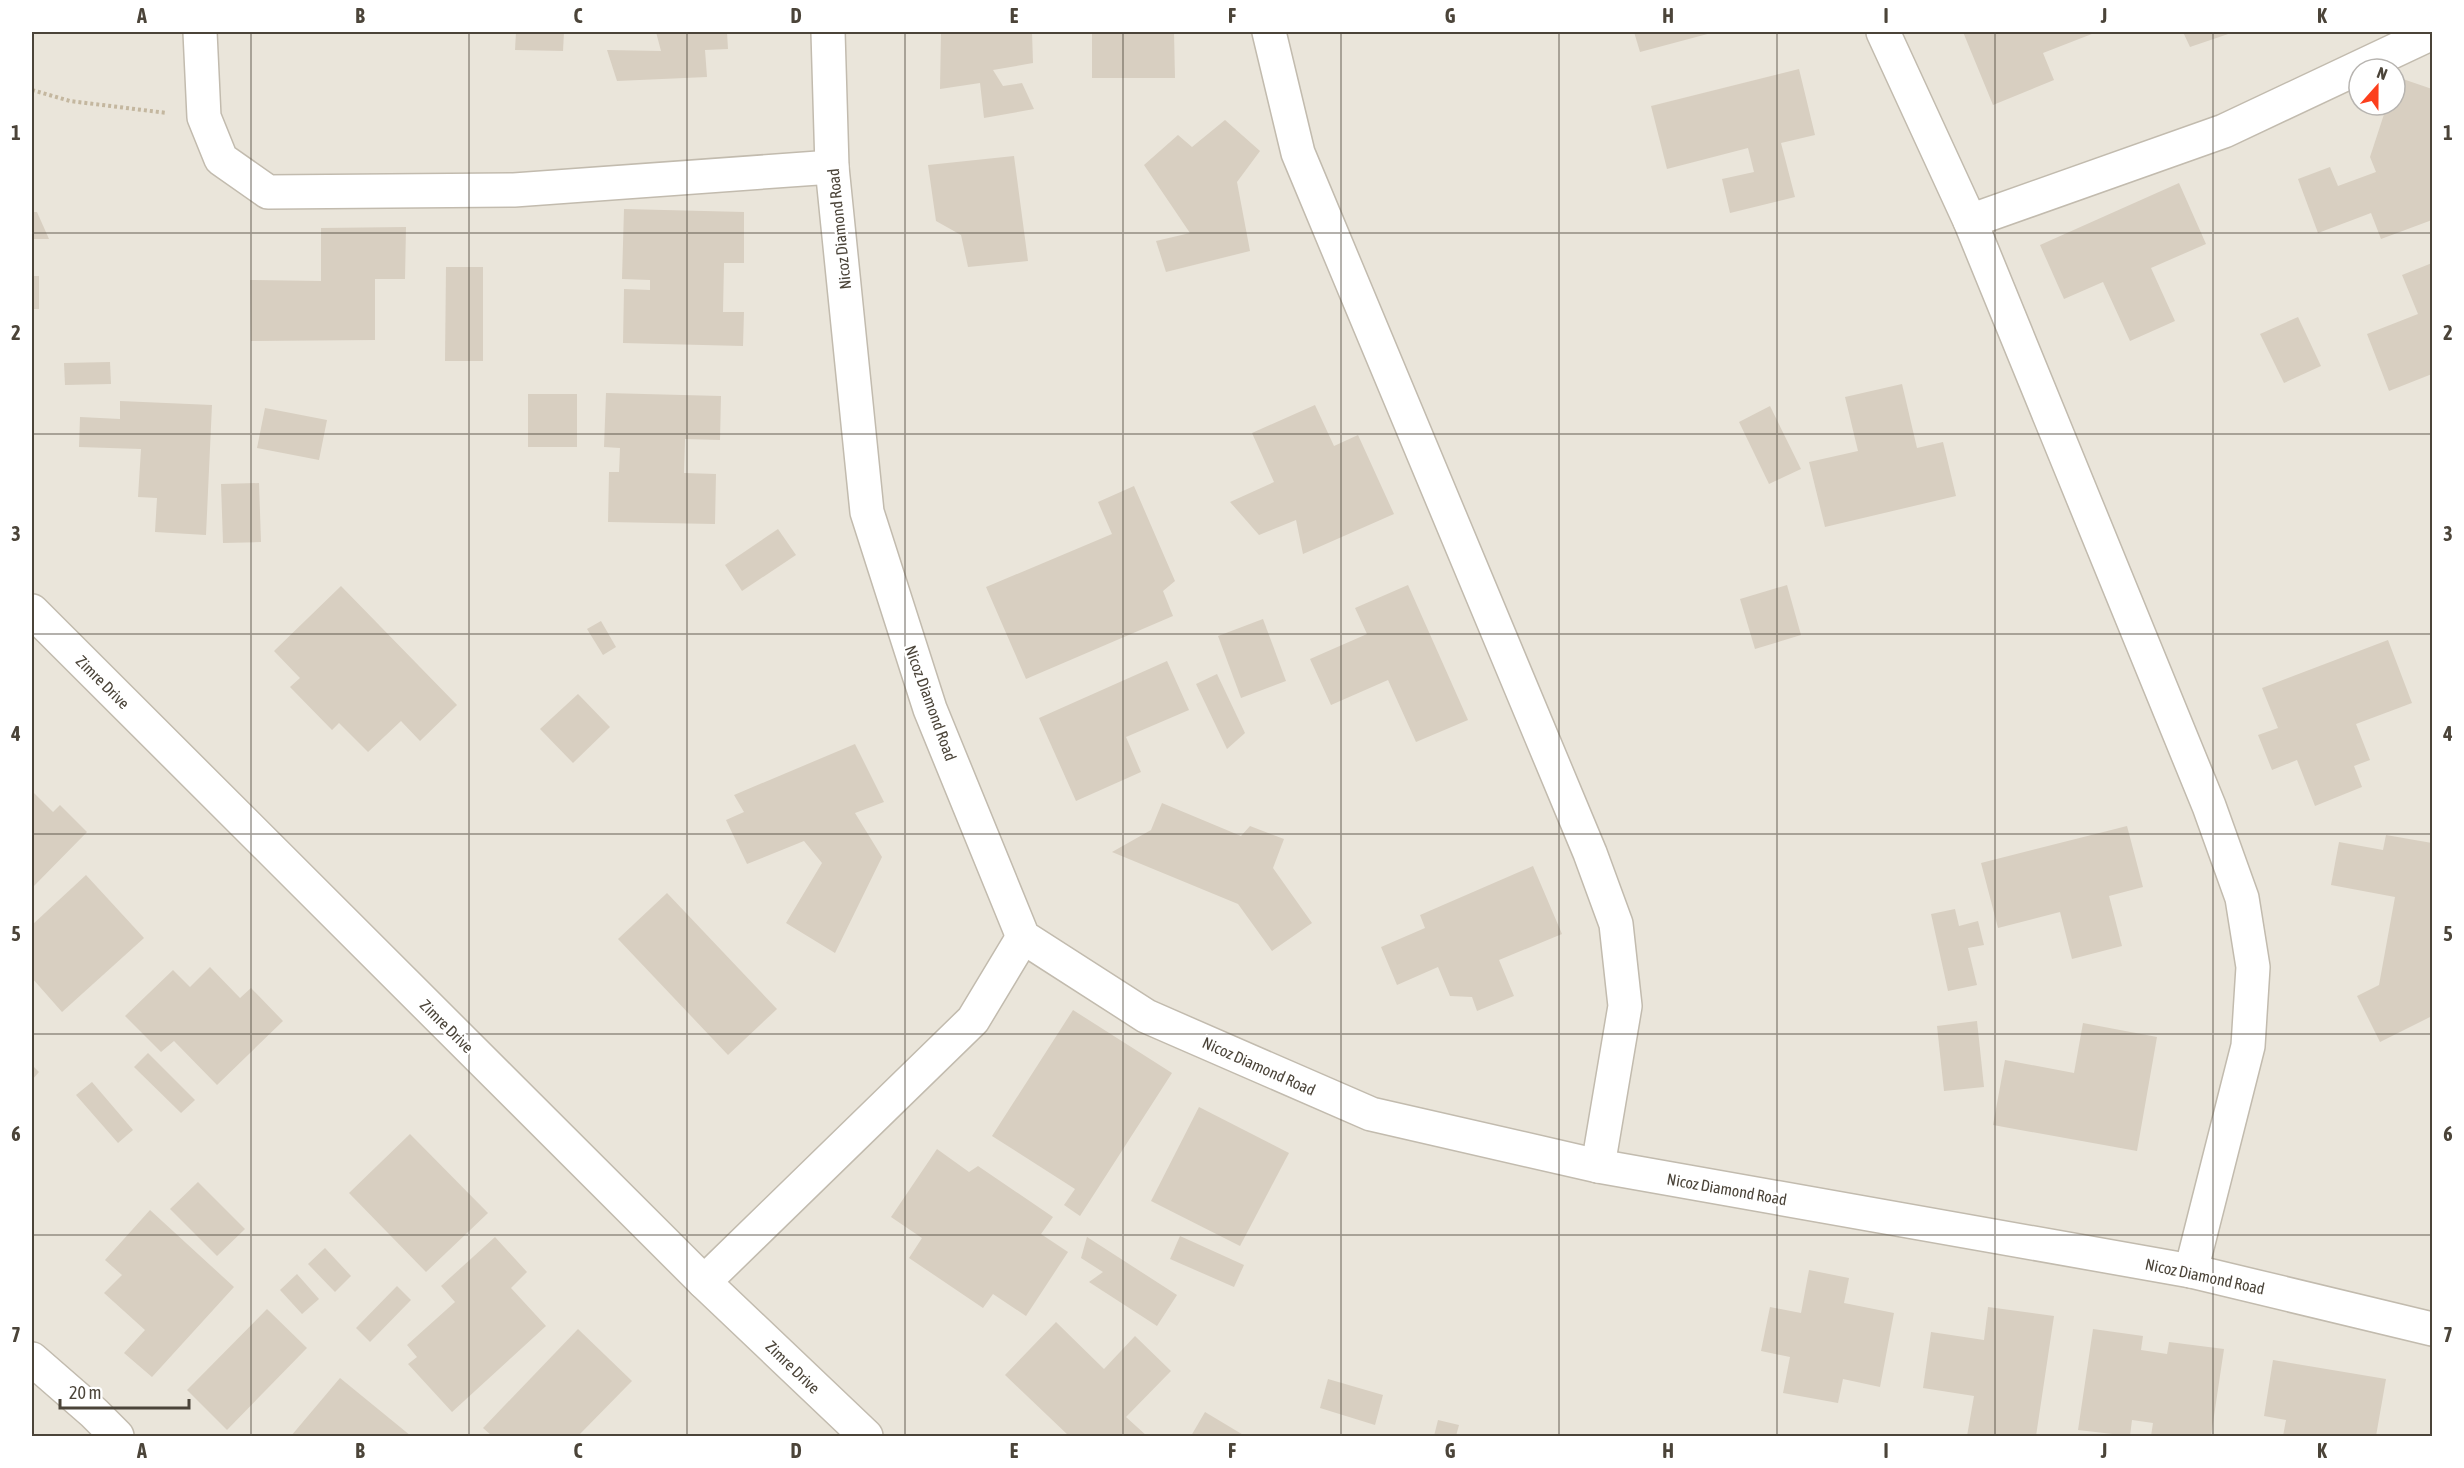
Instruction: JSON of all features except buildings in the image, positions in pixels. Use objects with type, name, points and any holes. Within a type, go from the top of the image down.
[{"type":"street","points":[[200,32],[204,117],[221,159],[268,192],[514,190],[832,167]]},
{"type":"street","name":"Nicoz Diamond Road","points":[[828,32],[832,167],[867,512],[930,709],[1023,937],[1146,1016],[1371,1114],[1598,1166],[2191,1271],[2433,1329]]},
{"type":"street","points":[[1269,32],[1298,153],[1585,842],[1616,924],[1625,1006],[1598,1166]]},
{"type":"street","points":[[1883,32],[1970,221],[2209,806],[2242,898],[2253,967],[2248,1046],[2191,1271]]},
{"type":"street","points":[[1970,221],[2224,131],[2433,33]]},
{"type":"street","name":"Zimre Drive","points":[[32,611],[704,1282],[866,1437]]},
{"type":"street","points":[[704,1282],[973,1020],[1023,937]]},
{"type":"street","points":[[32,1359],[94,1413],[117,1437]]},
{"type":"path","points":[[32,90],[70,101],[204,117]]},
{"type":"shaded area","points":[[32,32],[2432,32],[2432,1436],[32,1436]]}]
